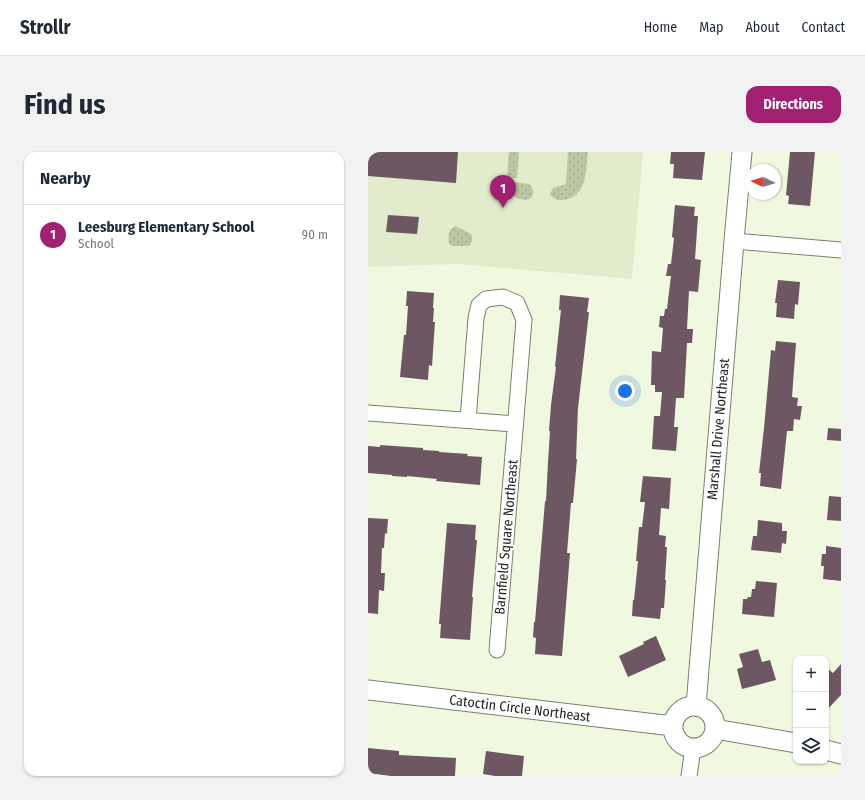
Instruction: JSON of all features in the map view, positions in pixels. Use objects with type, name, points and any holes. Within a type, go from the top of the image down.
[{"type":"street","name":"Marshall Drive Northeast","points":[[696,706],[742,152]]},
{"type":"street","points":[[734,240],[841,250]]},
{"type":"street","name":"Barnfield Square Northeast","points":[[468,420],[476,318],[480,305],[486,299],[503,297],[518,303],[524,320],[497,650]]},
{"type":"street","points":[[368,413],[515,424]]},
{"type":"street","name":"Catoctin Circle Northeast","points":[[368,690],[673,726]]},
{"type":"street","points":[[696,706],[704,708],[710,714],[714,721],[715,729],[710,741],[699,748],[692,748],[685,746],[678,741],[674,734],[673,726],[675,718],[680,711],[688,707],[696,706]]},
{"type":"street","points":[[715,729],[793,742]]},
{"type":"street","points":[[689,776],[692,748]]},
{"type":"street","points":[[829,751],[841,754]]},
{"type":"shaded area","points":[[368,152],[643,152],[632,279],[457,264],[368,267]]},
{"type":"shaded area","points":[[509,152],[519,152],[517,178],[507,178]]},
{"type":"shaded area","points":[[568,152],[588,152],[586,175],[581,189],[577,194],[571,198],[563,200],[557,199],[552,197],[550,194],[553,188],[566,184]]},
{"type":"shaded area","points":[[506,181],[529,184],[533,191],[531,198],[525,200],[517,198],[511,194],[507,188]]},
{"type":"shaded area","points":[[455,226],[471,234],[472,241],[469,246],[452,246],[449,244],[449,234],[451,229]]},
{"type":"building","points":[[368,152],[458,152],[456,183],[368,176]]},
{"type":"building","points":[[671,152],[705,152],[702,180],[673,178],[674,164],[670,164]]},
{"type":"building","points":[[790,152],[815,152],[810,206],[788,204],[789,196],[786,195]]},
{"type":"building","points":[[675,205],[695,207],[694,216],[698,216],[695,259],[701,260],[698,292],[689,291],[687,329],[693,329],[692,343],[687,343],[684,398],[676,398],[674,427],[678,427],[676,451],[652,449],[654,416],[660,416],[662,392],[655,392],[655,385],[651,385],[652,351],[661,352],[663,328],[659,327],[660,316],[664,316],[665,309],[667,309],[671,276],[666,276],[668,264],[671,264],[674,238],[672,237]]},
{"type":"building","points":[[388,215],[419,217],[417,234],[386,232]]},
{"type":"building","points":[[778,280],[800,282],[798,305],[795,304],[794,319],[776,317],[777,303],[775,303]]},
{"type":"building","points":[[407,291],[434,293],[433,322],[435,322],[432,366],[429,365],[428,380],[400,377],[404,335],[406,335],[408,306],[406,306]]},
{"type":"building","points":[[560,295],[589,298],[587,312],[589,312],[578,408],[577,459],[573,503],[571,503],[567,553],[570,553],[562,656],[535,654],[536,638],[533,637],[546,501],[551,405],[561,310],[559,310]]},
{"type":"building","points":[[776,341],[796,343],[792,397],[798,398],[797,406],[802,406],[800,420],[794,419],[793,431],[787,431],[781,489],[760,486],[761,473],[759,473],[771,350],[775,351]]},
{"type":"building","points":[[828,428],[841,429],[841,441],[827,440]]},
{"type":"building","points":[[380,445],[423,448],[423,450],[468,454],[467,456],[482,457],[480,485],[436,481],[437,479],[368,473],[368,446],[380,447]]},
{"type":"building","points":[[643,476],[671,478],[669,509],[661,508],[659,535],[666,536],[665,547],[667,547],[664,608],[661,608],[660,619],[632,616],[638,561],[636,561],[639,527],[642,527],[645,502],[640,502]]},
{"type":"building","points":[[829,496],[841,497],[841,521],[827,520]]},
{"type":"building","points":[[368,518],[388,519],[387,534],[385,533],[384,548],[382,548],[381,573],[385,573],[384,591],[379,590],[378,614],[368,613]]},
{"type":"building","points":[[758,520],[782,523],[782,531],[787,531],[786,544],[782,543],[781,553],[751,550],[753,536],[757,536]]},
{"type":"building","points":[[447,523],[476,525],[475,540],[477,540],[470,640],[440,638],[441,624],[439,624]]},
{"type":"building","points":[[826,546],[841,548],[841,581],[823,579],[824,566],[821,566],[822,554],[826,554]]},
{"type":"building","points":[[756,581],[777,583],[774,617],[742,614],[743,599],[751,597],[752,589],[755,589]]},
{"type":"building","points":[[656,636],[666,660],[628,677],[619,656],[644,644],[643,642]]},
{"type":"building","points":[[758,649],[762,662],[770,660],[776,680],[742,689],[737,669],[743,667],[739,654]]},
{"type":"building","points":[[841,664],[841,695],[829,708],[829,670],[833,673]]},
{"type":"building","points":[[368,748],[399,751],[399,755],[456,758],[455,776],[391,776],[368,773]]},
{"type":"building","points":[[486,751],[524,756],[522,776],[495,776],[483,774]]},
{"type":"place","name":"Leesburg Elementary School","points":[[503,208]]}]
